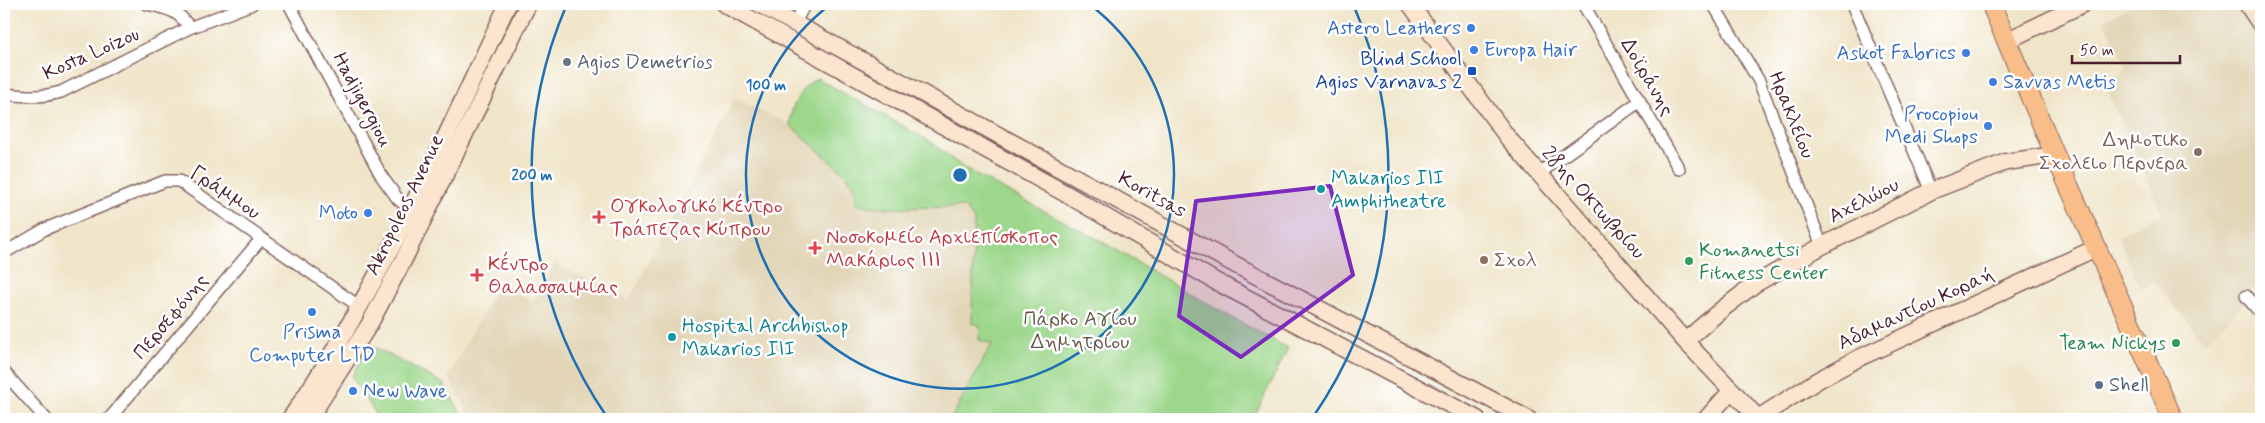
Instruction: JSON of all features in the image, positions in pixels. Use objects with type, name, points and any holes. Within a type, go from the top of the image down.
[{"type":"main road","points":[[1991,4],[2055,156],[2173,419]]},
{"type":"street","points":[[148,4],[174,11],[184,18],[189,28]]},
{"type":"street","name":"Kosta Loizou","points":[[4,94],[47,97],[61,92],[189,28],[252,4]]},
{"type":"street","name":"Hadjigergiou","points":[[289,4],[382,177],[398,200],[409,208]]},
{"type":"street","name":"Akropoleos Avenue","points":[[290,419],[360,307],[508,4]]},
{"type":"street","name":"Akropoleos Avenue","points":[[313,418],[369,325],[404,259],[528,4]]},
{"type":"street","name":"Koritsas","points":[[724,4],[1068,195],[1215,281],[1478,419]]},
{"type":"street","name":"Koritsas","points":[[759,4],[794,24],[1027,144],[1528,419]]},
{"type":"street","points":[[794,24],[804,4]]},
{"type":"street","name":"28ης Οκτωβρίου","points":[[1410,4],[1473,93],[1538,174],[1685,340],[1759,419]]},
{"type":"street","name":"Δοϊράνης","points":[[1583,4],[1679,169]]},
{"type":"street","name":"Ηρακλείου","points":[[1713,4],[1759,81],[1822,246]]},
{"type":"street","points":[[1852,4],[1931,191]]},
{"type":"street","points":[[2006,41],[2083,4]]},
{"type":"street","points":[[2247,4],[2261,25]]},
{"type":"street","points":[[1538,174],[1640,101]]},
{"type":"street","name":"Αχελώου","points":[[1685,340],[1755,284],[1822,246],[1931,191],[2006,162],[2055,156]]},
{"type":"street","name":"Γράμμου","points":[[4,253],[45,228],[165,181],[179,181],[360,307]]},
{"type":"street","name":"Περσεφόνης","points":[[109,419],[261,239]]},
{"type":"street","name":"Αδαμαντίου Κοραή","points":[[1759,419],[1818,380],[1859,358],[2096,248]]},
{"type":"street","points":[[2246,296],[2261,314]]},
{"type":"street","points":[[4,372],[46,419]]},
{"type":"street","points":[[1706,419],[1732,390]]},
{"type":"highlighted area","points":[[1330,186],[1353,275],[1241,357],[1179,316],[1196,201]]},
{"type":"shaded area","name":"Δημοτικο Σχολειο Περνερα","points":[[2135,4],[2235,4],[2261,43],[2261,281],[2246,296],[2244,303],[2205,343],[2154,281],[2140,289],[2118,236],[2162,213],[2107,91],[2126,66],[2104,20]]},
{"type":"shaded area","name":"Νοσοκομείο Αρχιεπίσκοπος Μακάριος ΙΙΙ","points":[[735,98],[790,125],[813,143],[846,175],[854,186],[857,205],[861,207],[964,207],[974,219],[972,323],[980,325],[992,344],[951,419],[472,419],[448,377],[498,285],[534,302],[555,263],[629,300]]},
{"type":"green space","name":"Πάρκο Αγίου Δημητρίου","points":[[817,78],[931,142],[965,169],[1101,241],[1225,314],[1288,348],[1253,419],[951,419],[992,344],[979,340],[980,325],[972,323],[974,219],[964,207],[887,208],[857,205],[854,186],[846,175],[790,125],[790,118],[797,98]]},
{"type":"green space","points":[[369,344],[444,384],[464,419],[379,419],[352,377]]},
{"type":"place","name":"Astero Leathers","points":[[1471,28]]},
{"type":"place","name":"Europa Hair","points":[[1474,50]]},
{"type":"place","name":"Askot Fabrics","points":[[1966,53]]},
{"type":"place","name":"Agios Demetrios","points":[[567,62]]},
{"type":"place","name":"Blind School Agios Varnavas 2","points":[[1472,71]]},
{"type":"place","name":"Savvas Metis","points":[[1993,82]]},
{"type":"place","name":"Procopiou Medi Shops","points":[[1988,126]]},
{"type":"place","name":"Δημοτικο Σχολειο Περνερα","points":[[2198,152]]},
{"type":"place","name":"Makarios III Amphitheatre","points":[[1321,189]]},
{"type":"place","name":"Moto","points":[[368,213]]},
{"type":"place","name":"Ογκολογικό Κέντρο Τράπεζας Κύπρου","points":[[599,217]]},
{"type":"place","name":"Νοσοκομείο Αρχιεπίσκοπος Μακάριος ΙΙΙ","points":[[815,248]]},
{"type":"place","name":"Σχολ","points":[[1484,260]]},
{"type":"place","name":"Komanetsi Fitness Center","points":[[1689,261]]},
{"type":"place","name":"Κέντρο Θαλασσαιμίας","points":[[477,275]]},
{"type":"place","name":"Prisma Computer LTD","points":[[312,312]]},
{"type":"place","name":"Hospital Archbishop Makarios III","points":[[672,337]]},
{"type":"place","name":"Team Nickys","points":[[2176,343]]},
{"type":"place","name":"Shell","points":[[2099,385]]},
{"type":"place","name":"New Wave","points":[[353,391]]}]
